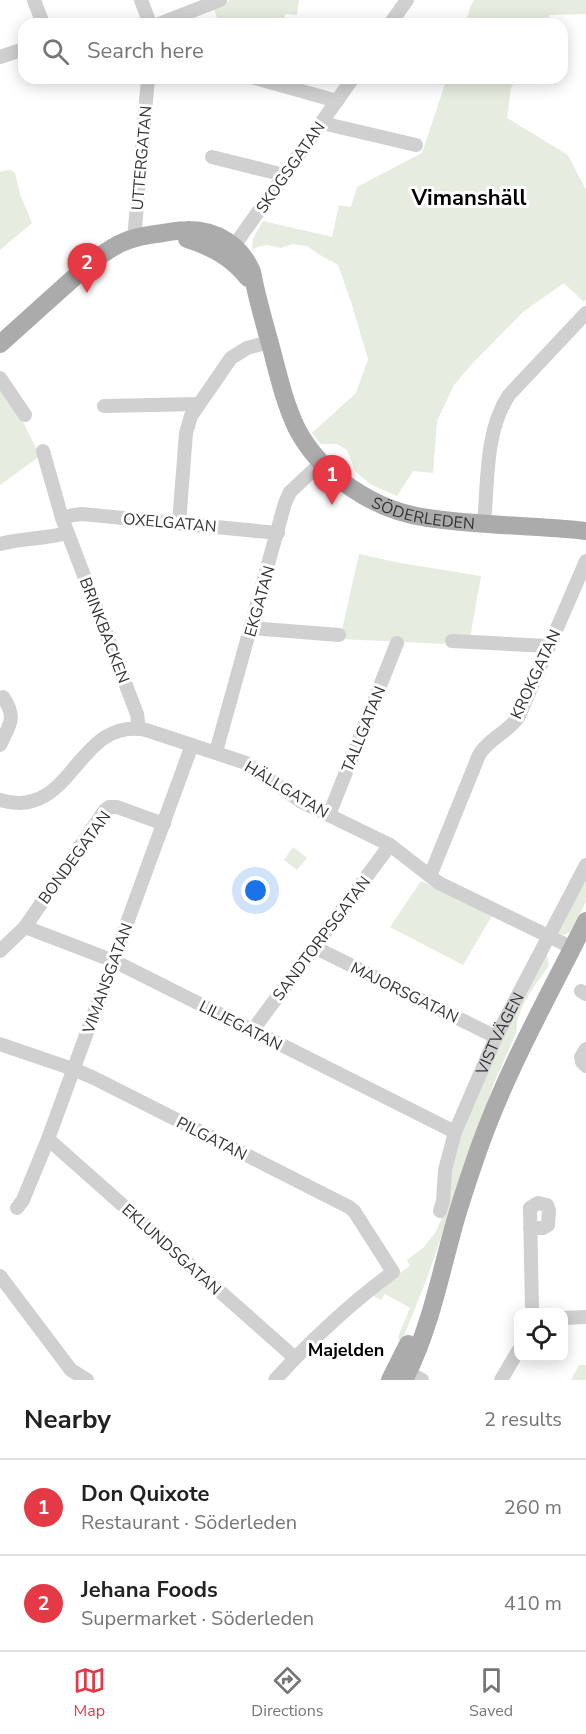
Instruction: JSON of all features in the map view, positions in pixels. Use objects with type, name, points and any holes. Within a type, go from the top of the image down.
[{"type":"main road","points":[[0,344],[100,256],[136,237],[187,230],[201,231],[217,236],[230,251]]},
{"type":"main road","name":"SÖDERLEDEN","points":[[230,251],[247,260],[252,272],[284,399],[298,431],[322,462],[344,483],[387,507],[426,518],[586,531]]},
{"type":"main road","name":"VISTVÄGEN","points":[[404,1376],[435,1302],[454,1228],[478,1150],[496,1103],[514,1062],[586,921]]},
{"type":"street","points":[[34,0],[42,18]]},
{"type":"street","points":[[141,0],[148,18]]},
{"type":"street","points":[[174,18],[220,0]]},
{"type":"street","points":[[394,18],[407,0]]},
{"type":"street","points":[[0,57],[18,51]]},
{"type":"street","name":"UTTERGATAN","points":[[136,237],[147,84]]},
{"type":"street","points":[[277,84],[337,100]]},
{"type":"street","name":"SKOGSGATAN","points":[[230,251],[348,84]]},
{"type":"street","points":[[321,123],[416,145]]},
{"type":"street","points":[[212,157],[285,175]]},
{"type":"street","points":[[484,523],[492,436],[501,408],[509,395],[586,313]]},
{"type":"street","points":[[179,523],[186,433],[191,416],[231,358],[248,348],[269,342]]},
{"type":"street","points":[[0,378],[25,415]]},
{"type":"street","points":[[104,406],[199,404]]},
{"type":"street","name":"BRINKBACKEN","points":[[43,451],[67,533],[136,714],[139,729]]},
{"type":"street","name":"EKGATAN","points":[[216,752],[287,497],[322,462]]},
{"type":"street","name":"OXELGATAN","points":[[62,518],[82,514],[278,533]]},
{"type":"street","points":[[0,544],[18,539],[54,537],[67,533]]},
{"type":"street","name":"KROKGATAN","points":[[430,876],[479,755],[486,745],[515,722],[586,561]]},
{"type":"street","points":[[251,628],[339,635]]},
{"type":"street","points":[[452,641],[549,646]]},
{"type":"street","name":"TALLGATAN","points":[[329,815],[398,643]]},
{"type":"street","points":[[0,745],[12,715],[3,697]]},
{"type":"street","name":"HÄLLGATAN","points":[[0,800],[23,803],[44,797],[56,788],[101,739],[120,730],[139,729],[246,763],[302,802],[390,845],[430,876],[454,890],[573,948]]},
{"type":"street","name":"VIMANSGATAN","points":[[17,1208],[24,1200],[48,1139],[192,745]]},
{"type":"street","name":"BONDEGATAN","points":[[0,951],[25,927],[105,810],[109,807],[117,807],[164,825]]},
{"type":"street","name":"SANDTORPSGATAN","points":[[252,1030],[390,845]]},
{"type":"street","name":"VISTVÄGEN","points":[[440,1211],[445,1170],[455,1132],[496,1037],[586,865]]},
{"type":"street","name":"LILJEGATAN","points":[[25,927],[114,961],[455,1132]]},
{"type":"street","name":"MAJORSGATAN","points":[[314,947],[496,1037]]},
{"type":"street","name":"PILGATAN","points":[[0,1044],[94,1078],[354,1211],[393,1272],[349,1306],[295,1358]]},
{"type":"street","points":[[586,1049],[581,1057],[586,1066]]},
{"type":"street","name":"EKLUNDSGATAN","points":[[48,1139],[295,1358]]},
{"type":"street","points":[[530,1228],[532,1308]]},
{"type":"street","points":[[0,1276],[71,1370],[87,1380]]},
{"type":"street","points":[[568,1318],[586,1317]]},
{"type":"street","points":[[275,1380],[295,1358]]},
{"type":"street","points":[[501,1380],[514,1359]]},
{"type":"shaded area","points":[[229,0],[299,0],[297,15],[285,14],[284,18],[217,18],[214,9]]},
{"type":"shaded area","points":[[474,0],[586,0],[586,14],[550,15],[548,18],[467,18]]},
{"type":"shaded area","points":[[445,84],[513,84],[507,118],[568,155],[586,190],[586,299],[584,302],[564,283],[523,312],[471,365],[454,385],[437,421],[433,473],[413,471],[397,496],[370,484],[355,471],[347,450],[337,444],[321,444],[312,433],[356,393],[368,359],[338,265],[307,246],[292,244],[281,248],[267,245],[252,250],[253,238],[263,221],[332,237],[339,205],[351,207],[357,187],[422,153]]},
{"type":"shaded area","points":[[6,170],[15,173],[20,194],[32,223],[0,250],[0,172]]},
{"type":"shaded area","points":[[0,389],[20,416],[40,456],[0,485]]},
{"type":"shaded area","points":[[359,554],[481,576],[470,638],[446,638],[444,644],[340,639]]},
{"type":"shaded area","points":[[293,847],[307,858],[297,870],[284,860]]},
{"type":"shaded area","points":[[586,871],[586,902],[570,932],[564,935],[559,933],[557,926]]},
{"type":"shaded area","points":[[421,881],[493,914],[463,965],[390,927]]},
{"type":"shaded area","points":[[546,951],[549,965],[519,1014],[517,1031],[494,1083],[426,1281],[401,1343],[398,1337],[410,1308],[385,1294],[381,1300],[370,1294],[410,1266],[407,1260],[423,1248],[435,1233],[446,1209],[454,1147],[502,1035]]},
{"type":"shaded area","points":[[579,1365],[586,1365],[586,1380],[571,1380]]},
{"type":"place","name":"Jehana Foods","points":[[87,293]]},
{"type":"place","name":"Don Quixote","points":[[332,505]]},
{"type":"district","name":"Vimanshäll","points":[[469,197]]},
{"type":"district","name":"Majelden","points":[[346,1350]]}]
